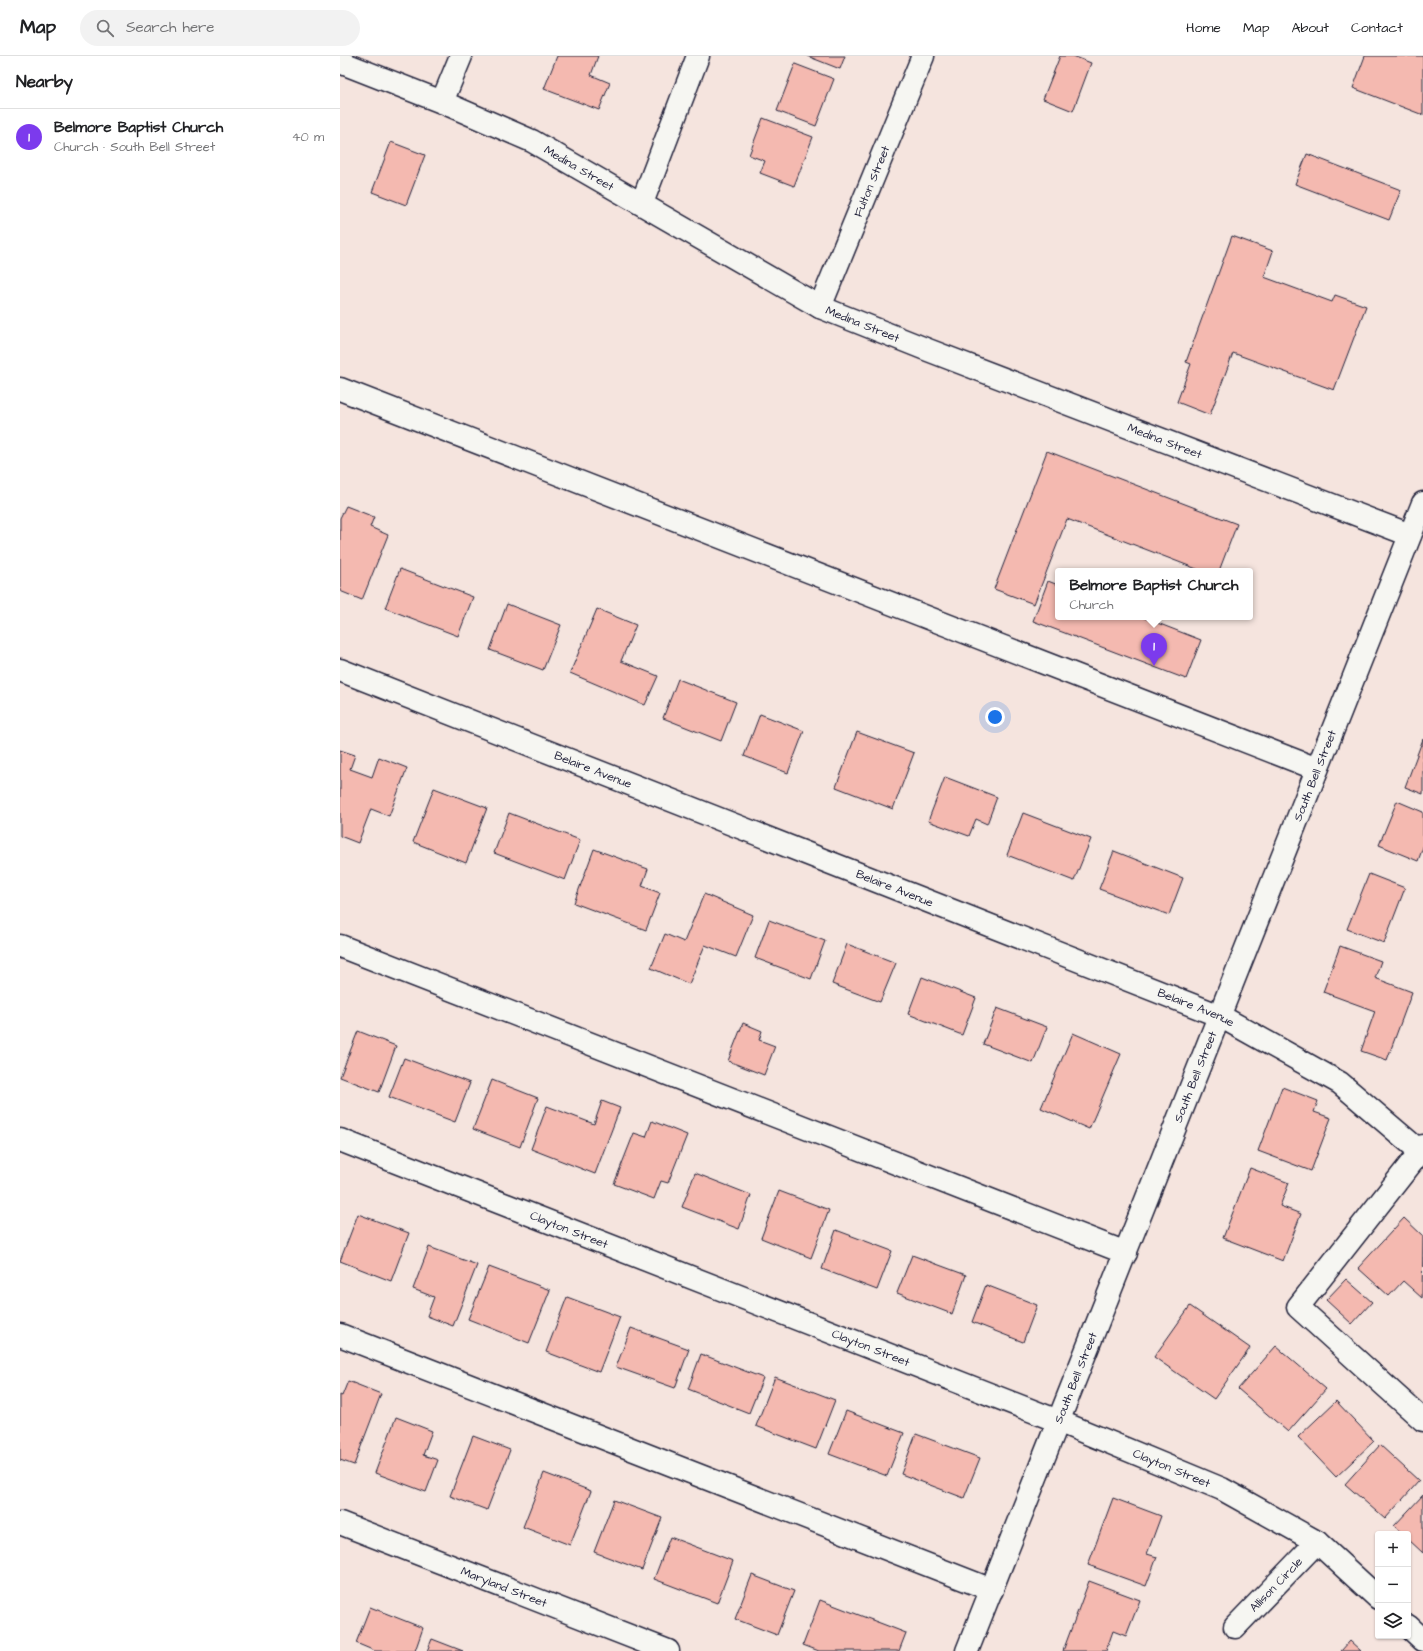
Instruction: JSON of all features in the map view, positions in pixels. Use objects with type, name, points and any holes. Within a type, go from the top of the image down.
[{"type":"street","points":[[442,102],[461,56]]},
{"type":"street","points":[[642,203],[698,56]]},
{"type":"street","name":"Fulton Street","points":[[820,307],[923,56]]},
{"type":"street","name":"Medina Street","points":[[340,62],[442,102],[532,142],[642,203],[820,307],[935,353],[1410,535]]},
{"type":"street","points":[[340,389],[1317,769]]},
{"type":"street","name":"South Bell Street","points":[[967,1651],[1423,502]]},
{"type":"street","name":"Belaire Avenue","points":[[340,670],[1220,1016],[1340,1083],[1422,1151]]},
{"type":"street","points":[[340,946],[1126,1253]]},
{"type":"street","name":"Clayton Street","points":[[340,1140],[1058,1421],[1222,1489],[1317,1542],[1375,1595]]},
{"type":"street","points":[[1422,1151],[1298,1307],[1423,1420]]},
{"type":"street","points":[[340,1335],[992,1590]]},
{"type":"street","name":"Maryland Street","points":[[340,1523],[668,1651]]},
{"type":"street","name":"Allison Circle","points":[[1235,1627],[1317,1542]]},
{"type":"street","points":[[1411,1629],[1423,1640]]},
{"type":"building","points":[[557,56],[598,56],[591,75],[610,83],[599,110],[544,89]]},
{"type":"building","points":[[807,56],[845,56],[840,69]]},
{"type":"building","points":[[1060,56],[1073,56],[1091,63],[1073,111],[1043,99]]},
{"type":"building","points":[[1365,56],[1423,56],[1423,115],[1353,88]]},
{"type":"building","points":[[795,64],[834,79],[816,126],[777,111]]},
{"type":"building","points":[[763,118],[813,137],[794,186],[760,173],[765,161],[749,155]]},
{"type":"building","points":[[391,142],[425,155],[406,205],[372,192]]},
{"type":"building","points":[[1307,154],[1401,190],[1389,220],[1295,184]]},
{"type":"building","points":[[1232,236],[1273,251],[1264,277],[1332,302],[1335,295],[1366,306],[1334,390],[1233,353],[1210,415],[1177,402],[1191,364],[1186,362]]},
{"type":"building","points":[[1047,451],[1237,524],[1220,568],[1194,568],[1067,519],[1034,604],[994,589]]},
{"type":"building","points":[[346,506],[374,517],[370,527],[388,535],[362,600],[340,591],[340,518]]},
{"type":"building","points":[[400,569],[473,597],[458,636],[385,608]]},
{"type":"building","points":[[1048,581],[1055,584],[1055,620],[1150,620],[1201,640],[1186,679],[1033,621]]},
{"type":"building","points":[[507,604],[561,625],[543,670],[490,650]]},
{"type":"building","points":[[597,609],[636,625],[621,661],[658,676],[645,705],[570,673]]},
{"type":"building","points":[[678,679],[736,702],[721,741],[663,718]]},
{"type":"building","points":[[760,714],[804,731],[788,773],[744,756]]},
{"type":"building","points":[[857,732],[914,753],[893,809],[836,787]]},
{"type":"building","points":[[1423,739],[1423,794],[1405,787]]},
{"type":"building","points":[[340,750],[355,755],[350,769],[372,777],[379,757],[407,768],[389,816],[371,809],[358,843],[340,836]]},
{"type":"building","points":[[945,777],[997,797],[987,824],[976,819],[969,836],[928,821]]},
{"type":"building","points":[[434,788],[487,808],[466,863],[413,842]]},
{"type":"building","points":[[1397,801],[1423,812],[1423,847],[1418,861],[1379,845]]},
{"type":"building","points":[[509,813],[580,840],[565,880],[494,853]]},
{"type":"building","points":[[1023,813],[1091,839],[1074,881],[1007,855]]},
{"type":"building","points":[[594,849],[648,869],[642,886],[660,893],[646,930],[574,903]]},
{"type":"building","points":[[1114,851],[1183,878],[1169,915],[1099,889]]},
{"type":"building","points":[[1369,874],[1405,888],[1384,943],[1347,929]]},
{"type":"building","points":[[704,894],[753,915],[736,957],[705,945],[689,984],[651,968],[665,934],[684,942]]},
{"type":"building","points":[[769,920],[825,941],[811,979],[755,958]]},
{"type":"building","points":[[847,944],[896,963],[880,1002],[832,984]]},
{"type":"building","points":[[1340,946],[1381,961],[1375,978],[1412,992],[1387,1060],[1361,1051],[1375,1011],[1323,992]]},
{"type":"building","points":[[922,977],[976,998],[962,1035],[908,1014]]},
{"type":"building","points":[[997,1008],[1047,1027],[1033,1063],[983,1044]]},
{"type":"building","points":[[743,1023],[762,1031],[759,1040],[775,1046],[764,1075],[728,1061]]},
{"type":"building","points":[[358,1031],[396,1046],[379,1092],[340,1077]]},
{"type":"building","points":[[1073,1033],[1121,1054],[1089,1129],[1041,1108]]},
{"type":"building","points":[[404,1058],[470,1083],[455,1122],[389,1097]]},
{"type":"building","points":[[492,1080],[538,1098],[520,1147],[473,1129]]},
{"type":"building","points":[[1282,1087],[1318,1101],[1314,1112],[1331,1118],[1311,1171],[1258,1151]]},
{"type":"building","points":[[602,1101],[620,1108],[595,1174],[531,1149],[547,1106],[594,1124]]},
{"type":"building","points":[[652,1121],[687,1135],[668,1183],[661,1181],[654,1199],[614,1184],[634,1133],[646,1137]]},
{"type":"building","points":[[1250,1168],[1289,1183],[1280,1206],[1301,1214],[1283,1261],[1223,1238]]},
{"type":"building","points":[[695,1173],[751,1195],[739,1229],[682,1207]]},
{"type":"building","points":[[779,1191],[829,1210],[811,1258],[761,1238]]},
{"type":"building","points":[[358,1214],[409,1233],[391,1281],[340,1261]]},
{"type":"building","points":[[1404,1218],[1423,1236],[1422,1298],[1403,1281],[1389,1296],[1358,1268]]},
{"type":"building","points":[[836,1230],[892,1251],[877,1290],[822,1269]]},
{"type":"building","points":[[429,1247],[477,1265],[453,1326],[427,1316],[434,1297],[413,1289]]},
{"type":"building","points":[[912,1255],[966,1275],[952,1314],[897,1293]]},
{"type":"building","points":[[489,1267],[550,1290],[529,1343],[468,1319]]},
{"type":"building","points":[[1346,1279],[1372,1302],[1352,1324],[1326,1300]]},
{"type":"building","points":[[986,1285],[1037,1305],[1023,1342],[972,1322]]},
{"type":"building","points":[[567,1297],[620,1317],[599,1372],[546,1352]]},
{"type":"building","points":[[1190,1306],[1250,1348],[1214,1399],[1154,1357]]},
{"type":"building","points":[[631,1328],[689,1349],[675,1388],[616,1367]]},
{"type":"building","points":[[1276,1346],[1326,1389],[1288,1432],[1238,1389]]},
{"type":"building","points":[[701,1354],[763,1378],[749,1413],[688,1389]]},
{"type":"building","points":[[775,1377],[835,1400],[816,1449],[756,1426]]},
{"type":"building","points":[[348,1381],[381,1394],[354,1465],[340,1460],[340,1395],[342,1396]]},
{"type":"building","points":[[1336,1401],[1374,1441],[1336,1477],[1298,1437]]},
{"type":"building","points":[[846,1411],[904,1433],[887,1476],[829,1454]]},
{"type":"building","points":[[396,1417],[432,1431],[423,1455],[438,1460],[426,1492],[375,1473]]},
{"type":"building","points":[[916,1434],[980,1458],[964,1498],[901,1474]]},
{"type":"building","points":[[473,1436],[510,1450],[487,1510],[450,1496]]},
{"type":"building","points":[[1380,1445],[1419,1481],[1385,1519],[1345,1484]]},
{"type":"building","points":[[544,1473],[591,1491],[570,1545],[523,1527]]},
{"type":"building","points":[[1423,1495],[1423,1553],[1411,1542],[1411,1531],[1400,1531],[1394,1526]]},
{"type":"building","points":[[1113,1498],[1161,1516],[1147,1554],[1157,1557],[1146,1586],[1088,1565]]},
{"type":"building","points":[[614,1500],[662,1518],[642,1570],[594,1552]]},
{"type":"building","points":[[670,1537],[733,1561],[717,1603],[654,1579]]},
{"type":"building","points":[[752,1575],[794,1591],[777,1635],[735,1619]]},
{"type":"building","points":[[1089,1581],[1140,1600],[1126,1636],[1113,1631],[1106,1651],[1063,1651]]},
{"type":"building","points":[[820,1600],[906,1633],[899,1651],[819,1651],[803,1645]]},
{"type":"building","points":[[370,1607],[423,1628],[415,1651],[375,1651],[356,1643]]},
{"type":"building","points":[[432,1639],[463,1651],[427,1651]]},
{"type":"building","points":[[1350,1641],[1361,1651],[1341,1651]]},
{"type":"place","name":"Belmore Baptist Church","points":[[1154,666]]}]
